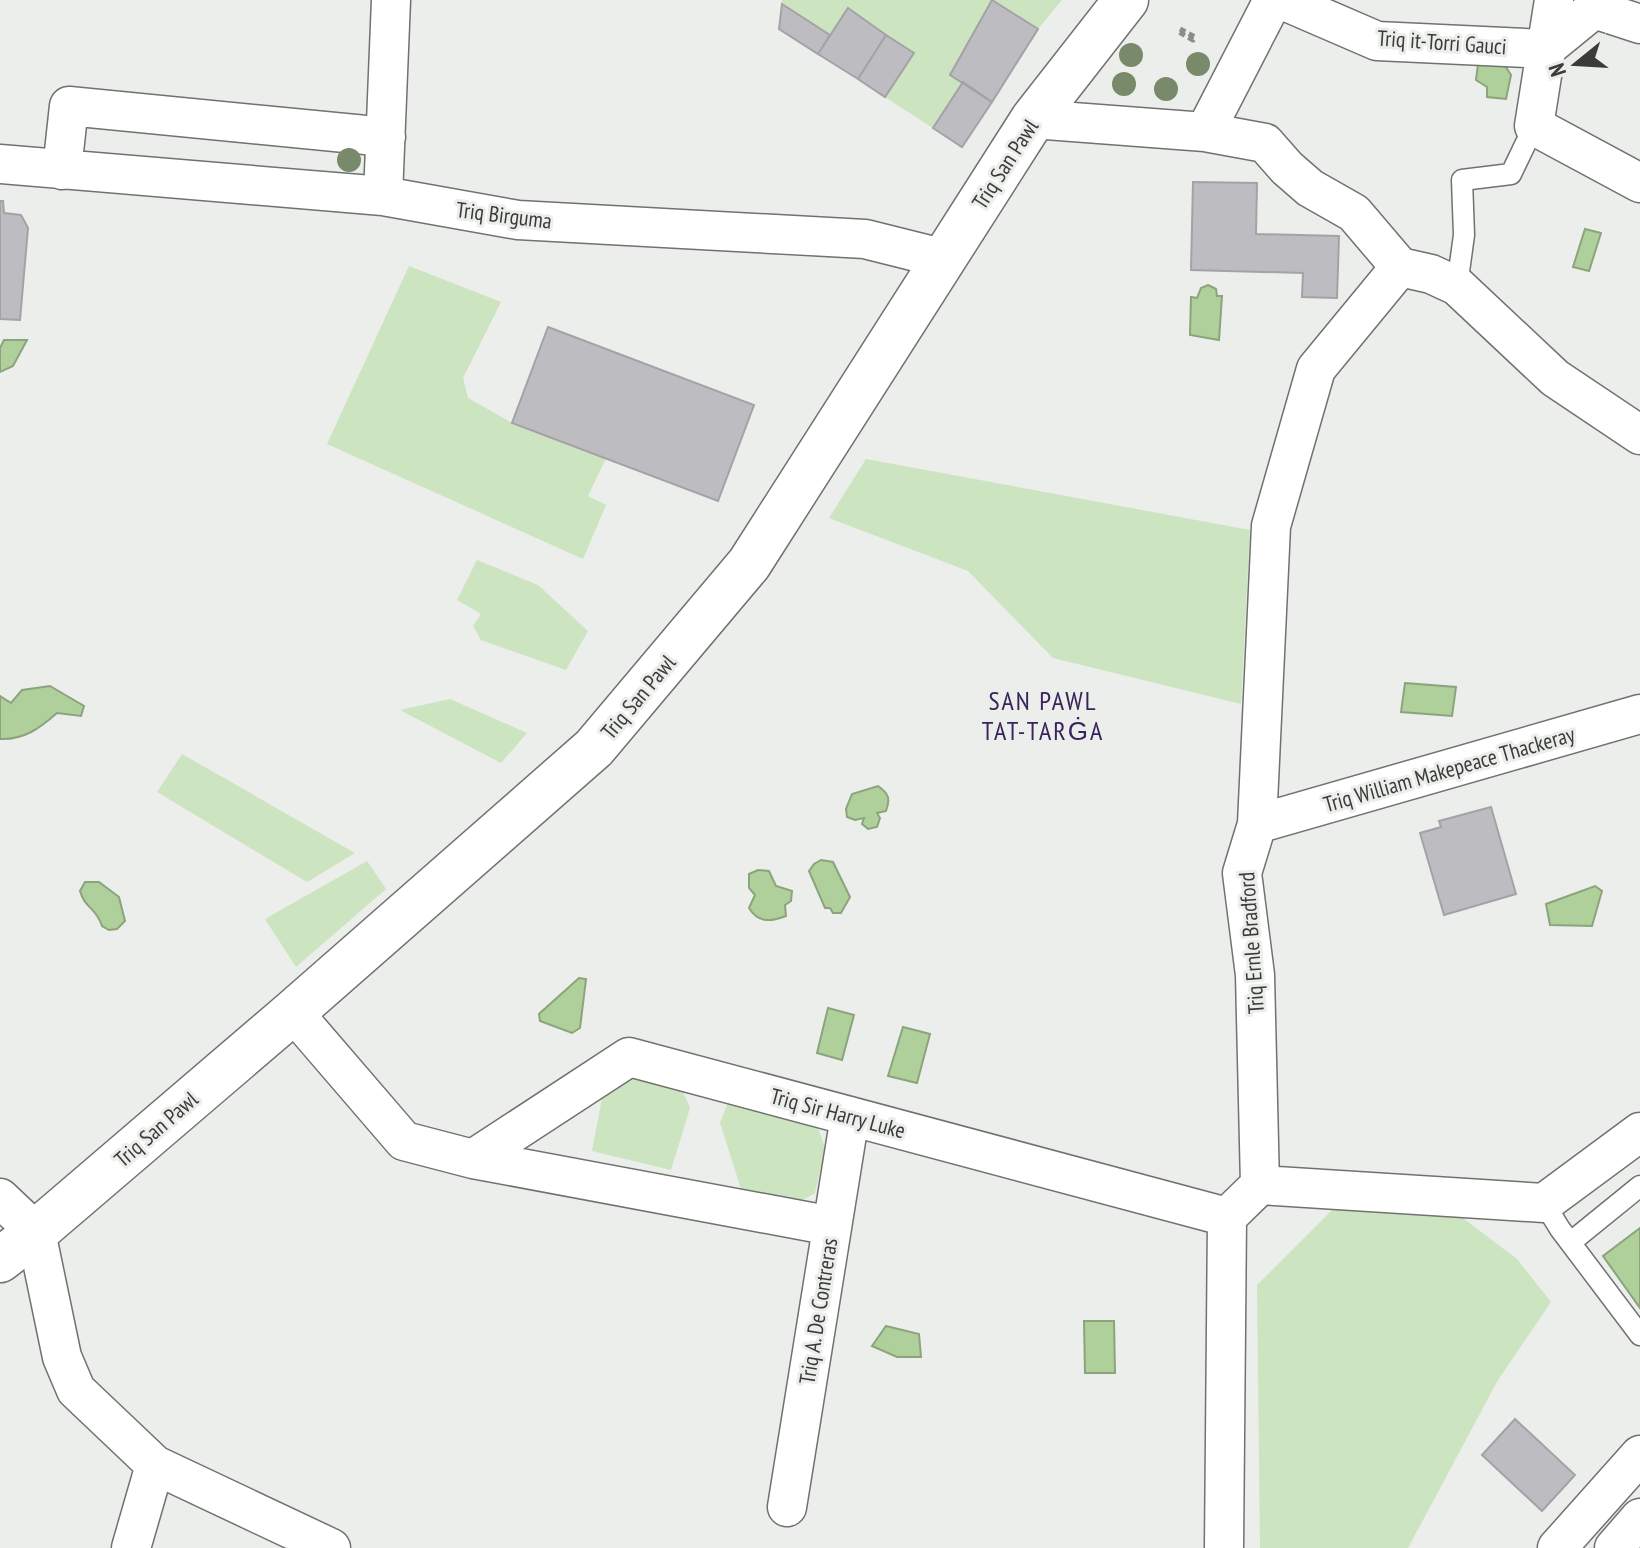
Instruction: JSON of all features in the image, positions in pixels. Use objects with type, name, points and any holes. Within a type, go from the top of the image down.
[{"type":"main road","name":"Triq San Pawl","points":[[0,1260],[293,1012],[594,748],[749,564],[1033,119],[1126,0]]},
{"type":"street","points":[[383,196],[391,0]]},
{"type":"street","points":[[1205,132],[1273,0]]},
{"type":"street","name":"Triq it-Torri Gauci","points":[[1282,0],[1377,41],[1545,49]]},
{"type":"street","points":[[1554,0],[1534,126],[1640,183]]},
{"type":"street","points":[[1545,49],[1594,9],[1640,24]]},
{"type":"street","points":[[62,170],[69,106],[386,137]]},
{"type":"street","points":[[1033,119],[1205,132],[1265,143],[1310,188],[1354,213],[1400,267],[1431,274],[1457,286],[1555,378],[1640,435]]},
{"type":"street","name":"Triq Birguma","points":[[0,164],[383,196],[518,220],[865,239],[945,259]]},
{"type":"street","name":"Triq Ernle Bradford","points":[[1260,1185],[1255,975],[1242,873],[1257,824],[1271,526],[1316,369],[1400,267]]},
{"type":"street","name":"Triq William Makepeace Thackeray","points":[[1257,824],[1640,714]]},
{"type":"street","points":[[293,1012],[404,1141],[473,1159],[832,1226]]},
{"type":"street","name":"Triq Sir Harry Luke","points":[[473,1159],[629,1057],[1227,1217]]},
{"type":"street","name":"Triq A. De Contreras","points":[[787,1507],[850,1116]]},
{"type":"street","points":[[1224,1548],[1227,1217],[1260,1185],[1544,1203],[1640,1132]]},
{"type":"street","points":[[0,1198],[36,1232],[62,1357],[76,1390],[155,1465],[331,1548]]},
{"type":"street","points":[[1557,1548],[1640,1455]]},
{"type":"street","points":[[131,1548],[155,1465]]},
{"type":"street","points":[[1614,1548],[1640,1518]]},
{"type":"lane","points":[[1457,286],[1464,235],[1462,180],[1511,174],[1534,126]]},
{"type":"lane","points":[[1571,1242],[1640,1186]]},
{"type":"lane","points":[[1544,1203],[1640,1335]]},
{"type":"shaded area","points":[[782,0],[992,0],[951,74],[963,82],[933,128],[885,97],[913,53],[848,9],[830,35],[782,4]]},
{"type":"shaded area","points":[[994,0],[1062,0],[1038,29]]},
{"type":"shaded area","points":[[1478,64],[1504,64],[1511,75],[1506,99],[1487,97],[1487,87],[1476,80]]},
{"type":"shaded area","points":[[1585,229],[1601,233],[1589,271],[1573,267]]},
{"type":"shaded area","points":[[409,266],[501,302],[463,378],[468,398],[512,423],[606,458],[588,496],[606,505],[583,559],[327,444]]},
{"type":"shaded area","points":[[1208,285],[1216,289],[1217,296],[1222,296],[1219,340],[1190,335],[1191,297],[1197,298],[1201,288]]},
{"type":"shaded area","points":[[4,340],[27,340],[13,366],[0,372],[0,348]]},
{"type":"shaded area","points":[[866,459],[1250,530],[1241,704],[1053,658],[968,571],[829,518]]},
{"type":"shaded area","points":[[477,560],[538,585],[588,631],[566,670],[481,640],[473,626],[481,614],[457,600]]},
{"type":"shaded area","points":[[1405,683],[1456,687],[1452,716],[1401,712]]},
{"type":"shaded area","points":[[50,686],[84,706],[81,716],[57,713],[31,732],[0,739],[0,696],[11,703],[22,690]]},
{"type":"shaded area","points":[[450,699],[527,733],[501,763],[400,710]]},
{"type":"shaded area","points":[[182,754],[355,853],[307,882],[157,792]]},
{"type":"shaded area","points":[[878,786],[888,796],[888,806],[886,811],[877,813],[880,818],[877,827],[868,829],[862,824],[864,818],[855,820],[847,817],[846,809],[852,794]]},
{"type":"shaded area","points":[[821,860],[833,862],[850,897],[841,913],[825,908],[809,871]]},
{"type":"shaded area","points":[[367,861],[386,889],[296,967],[265,919]]},
{"type":"shaded area","points":[[758,870],[769,871],[776,886],[792,891],[791,901],[785,905],[786,916],[765,920],[749,908],[755,895],[749,888],[749,874]]},
{"type":"shaded area","points":[[85,882],[99,882],[119,897],[125,921],[117,929],[109,930],[102,926],[80,891]]},
{"type":"shaded area","points":[[1595,886],[1602,891],[1592,926],[1550,925],[1546,904]]},
{"type":"shaded area","points":[[579,978],[586,979],[580,1028],[572,1033],[540,1021],[539,1014]]},
{"type":"shaded area","points":[[828,1008],[854,1015],[842,1060],[817,1053]]},
{"type":"shaded area","points":[[903,1027],[930,1034],[917,1083],[888,1076]]},
{"type":"shaded area","points":[[627,1075],[683,1092],[690,1108],[671,1170],[592,1151],[602,1098]]},
{"type":"shaded area","points":[[729,1100],[816,1123],[825,1147],[815,1193],[798,1203],[742,1192],[720,1123]]},
{"type":"shaded area","points":[[1334,1208],[1459,1215],[1517,1259],[1551,1302],[1498,1380],[1408,1548],[1260,1548],[1257,1285]]},
{"type":"shaded area","points":[[1640,1228],[1640,1308],[1603,1256]]},
{"type":"shaded area","points":[[1084,1321],[1114,1321],[1115,1373],[1085,1373]]},
{"type":"shaded area","points":[[886,1326],[919,1334],[921,1357],[897,1357],[872,1346]]},
{"type":"building","points":[[992,0],[1038,29],[992,102],[950,75]]},
{"type":"building","points":[[782,4],[830,35],[818,54],[779,29]]},
{"type":"building","points":[[848,8],[886,35],[858,79],[818,54]]},
{"type":"building","points":[[886,35],[914,53],[885,97],[858,79]]},
{"type":"building","points":[[963,82],[992,102],[962,147],[933,128]]},
{"type":"building","points":[[1193,182],[1257,183],[1256,234],[1339,236],[1337,298],[1302,297],[1303,273],[1191,270]]},
{"type":"building","points":[[0,201],[3,201],[4,213],[21,215],[28,228],[20,320],[0,319]]},
{"type":"building","points":[[548,327],[754,405],[718,501],[512,423]]},
{"type":"building","points":[[1491,807],[1516,894],[1444,915],[1420,833],[1441,827],[1439,821]]},
{"type":"building","points":[[1515,1419],[1575,1475],[1542,1511],[1482,1455]]},
{"type":"district","name":"SAN PAWL TAT-TARĠA","points":[[1043,716]]}]
